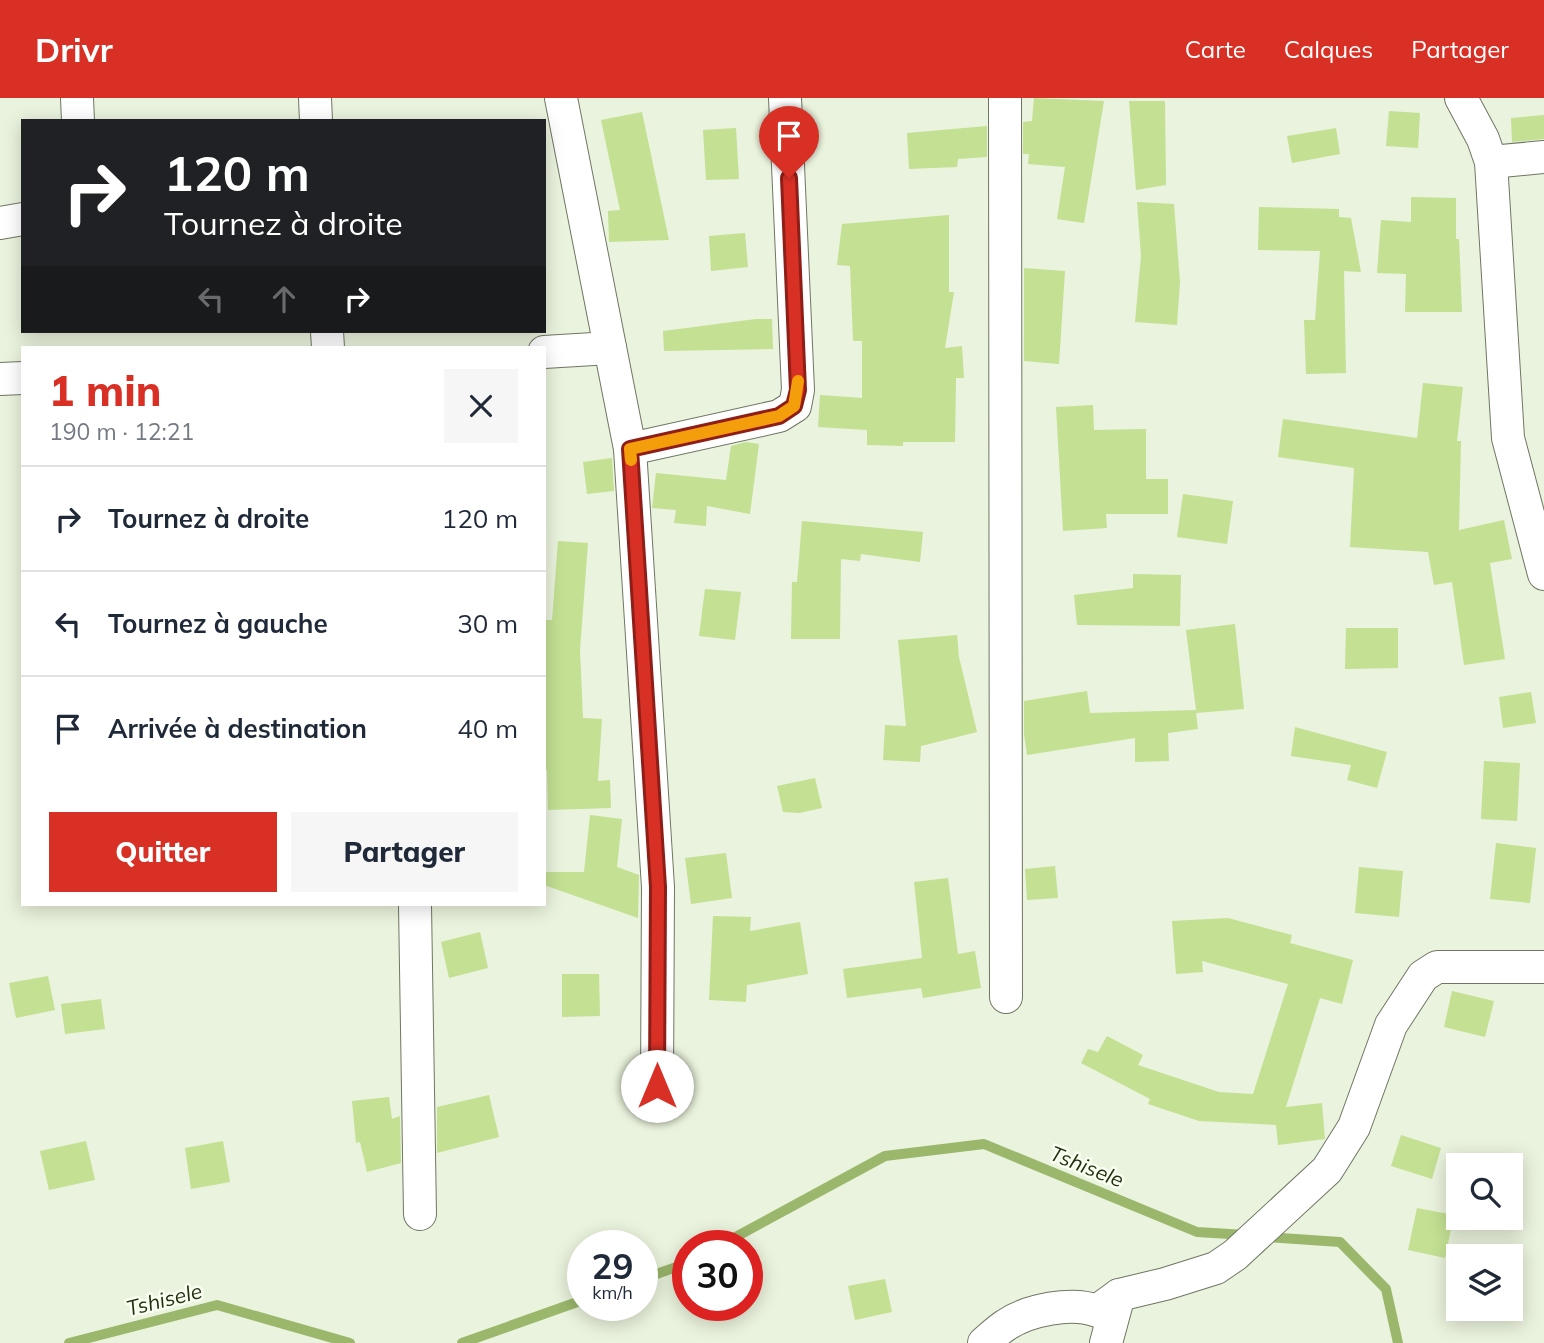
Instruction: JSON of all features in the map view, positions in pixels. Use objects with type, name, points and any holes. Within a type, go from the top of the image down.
[{"type":"street","points":[[77,98],[78,119]]},
{"type":"street","points":[[315,98],[316,119]]},
{"type":"street","points":[[561,98],[630,449],[658,887],[657,1086]]},
{"type":"street","points":[[630,449],[779,416],[794,406],[798,390],[785,98]]},
{"type":"street","points":[[1004,98],[1006,997]]},
{"type":"street","points":[[1461,98],[1483,139],[1491,162],[1508,438],[1544,575]]},
{"type":"street","points":[[1491,162],[1544,157]]},
{"type":"street","points":[[0,223],[21,219]]},
{"type":"street","points":[[546,352],[610,348]]},
{"type":"street","points":[[0,379],[21,378]]},
{"type":"street","points":[[415,906],[420,1214]]},
{"type":"street","points":[[984,1343],[1007,1324],[1042,1310],[1086,1307],[1097,1311],[1119,1295],[1216,1268],[1235,1255],[1327,1170],[1354,1127],[1391,1025],[1423,976],[1437,967],[1544,967]]},
{"type":"street","points":[[1106,1343],[1119,1295]]},
{"type":"building","points":[[1034,98],[1104,101],[1084,223],[1057,219],[1065,167],[1028,164],[1029,154],[1023,154],[1023,122],[1032,121]]},
{"type":"building","points":[[1129,101],[1165,101],[1166,185],[1136,190]]},
{"type":"building","points":[[1389,111],[1420,113],[1418,148],[1386,146]]},
{"type":"building","points":[[642,112],[669,240],[609,242],[608,211],[620,210],[601,120]]},
{"type":"building","points":[[1544,115],[1544,139],[1512,142],[1511,118]]},
{"type":"building","points":[[987,126],[987,157],[958,159],[957,167],[909,169],[907,133]]},
{"type":"building","points":[[736,128],[739,179],[706,180],[703,130]]},
{"type":"building","points":[[1336,128],[1340,154],[1292,163],[1287,136]]},
{"type":"building","points":[[1411,197],[1456,198],[1456,239],[1459,239],[1462,312],[1405,312],[1406,274],[1377,273],[1381,220],[1411,222]]},
{"type":"building","points":[[1137,202],[1174,204],[1180,282],[1177,325],[1135,322],[1141,256]]},
{"type":"building","points":[[1259,207],[1339,209],[1339,217],[1351,218],[1361,272],[1344,271],[1346,373],[1306,374],[1304,320],[1315,320],[1320,251],[1258,250]]},
{"type":"building","points":[[949,215],[949,292],[954,292],[945,348],[962,346],[964,378],[956,378],[955,442],[903,442],[903,446],[867,445],[867,430],[818,427],[820,395],[862,398],[862,341],[853,341],[850,266],[837,265],[842,224]]},
{"type":"building","points":[[745,233],[748,267],[711,271],[709,236]]},
{"type":"building","points":[[1024,268],[1065,271],[1059,364],[1024,361]]},
{"type":"building","points":[[772,319],[773,349],[664,351],[663,331]]},
{"type":"building","points":[[1423,383],[1463,387],[1457,441],[1461,441],[1459,530],[1504,520],[1512,559],[1490,563],[1505,659],[1464,665],[1452,582],[1434,585],[1428,552],[1350,547],[1354,468],[1278,457],[1283,419],[1417,438]]},
{"type":"building","points":[[1093,405],[1094,430],[1146,429],[1146,479],[1168,479],[1168,514],[1106,514],[1107,528],[1063,531],[1056,407]]},
{"type":"building","points":[[746,442],[759,444],[750,514],[707,506],[706,526],[674,523],[676,510],[652,508],[656,473],[726,480],[731,446]]},
{"type":"building","points":[[612,458],[614,491],[587,494],[583,462]]},
{"type":"building","points":[[1183,494],[1233,501],[1227,544],[1177,537]]},
{"type":"building","points":[[802,521],[923,532],[920,562],[861,554],[860,561],[841,559],[840,639],[791,639],[792,582],[797,582]]},
{"type":"building","points":[[558,541],[588,543],[580,650],[583,718],[602,719],[598,781],[610,780],[611,808],[548,810],[546,620],[552,620]]},
{"type":"building","points":[[1133,574],[1181,575],[1180,626],[1077,625],[1074,595],[1133,588]]},
{"type":"building","points":[[705,589],[741,592],[735,640],[699,636]]},
{"type":"building","points":[[1235,624],[1244,709],[1196,713],[1198,729],[1168,733],[1169,761],[1135,762],[1135,738],[1027,755],[1024,701],[1087,691],[1090,713],[1196,710],[1186,630]]},
{"type":"building","points":[[1346,628],[1398,628],[1398,668],[1345,669]]},
{"type":"building","points":[[957,635],[959,657],[977,732],[921,746],[920,762],[883,760],[885,725],[906,726],[898,640]]},
{"type":"building","points":[[1531,692],[1536,723],[1503,728],[1499,697]]},
{"type":"building","points":[[1295,727],[1387,752],[1377,788],[1347,780],[1351,765],[1291,756]]},
{"type":"building","points":[[1484,761],[1520,763],[1517,821],[1481,819]]},
{"type":"building","points":[[815,778],[822,808],[799,813],[783,812],[777,786]]},
{"type":"building","points":[[590,815],[622,819],[617,867],[639,875],[638,918],[546,886],[546,872],[584,872]]},
{"type":"building","points":[[1496,843],[1536,848],[1530,903],[1490,899]]},
{"type":"building","points":[[726,853],[732,898],[691,904],[685,858]]},
{"type":"building","points":[[1055,866],[1058,898],[1027,900],[1025,869]]},
{"type":"building","points":[[1359,867],[1403,871],[1399,917],[1355,913]]},
{"type":"building","points":[[948,878],[958,954],[975,951],[981,988],[923,998],[921,988],[847,998],[843,969],[922,958],[914,882]]},
{"type":"building","points":[[713,916],[751,917],[750,931],[800,922],[808,974],[747,985],[746,1002],[709,1000]]},
{"type":"building","points":[[1228,918],[1292,935],[1290,943],[1353,960],[1342,1004],[1320,998],[1286,1107],[1322,1103],[1325,1139],[1278,1145],[1276,1125],[1199,1121],[1148,1104],[1150,1099],[1081,1063],[1088,1049],[1098,1052],[1107,1036],[1143,1055],[1138,1065],[1219,1092],[1253,1094],[1288,984],[1202,961],[1203,972],[1176,974],[1172,921]]},
{"type":"building","points":[[480,932],[488,968],[449,978],[441,942]]},
{"type":"building","points":[[562,974],[599,974],[600,1016],[562,1017]]},
{"type":"building","points":[[48,976],[55,1010],[16,1018],[9,983]]},
{"type":"building","points":[[1452,991],[1494,1001],[1485,1037],[1444,1027]]},
{"type":"building","points":[[101,999],[105,1029],[65,1034],[61,1004]]},
{"type":"building","points":[[489,1095],[499,1137],[437,1153],[437,1107]]},
{"type":"building","points":[[389,1097],[392,1119],[400,1116],[401,1163],[367,1172],[360,1142],[356,1143],[352,1101]]},
{"type":"building","points":[[1401,1135],[1441,1148],[1432,1179],[1391,1166]]},
{"type":"building","points":[[86,1141],[95,1180],[49,1190],[40,1151]]},
{"type":"building","points":[[223,1141],[230,1182],[191,1189],[185,1148]]},
{"type":"building","points":[[1417,1208],[1446,1213],[1446,1230],[1451,1230],[1445,1258],[1408,1250]]},
{"type":"building","points":[[885,1279],[892,1312],[855,1320],[848,1286]]},
{"type":"waterway","name":"Tshisele","points":[[749,1230],[885,1156],[984,1144],[1197,1232],[1246,1235]]},
{"type":"waterway","name":"Tshisele","points":[[1265,1237],[1340,1242],[1386,1289],[1398,1343]]},
{"type":"waterway","name":"Tshisele","points":[[658,1273],[672,1269]]},
{"type":"waterway","name":"Tshisele","points":[[69,1343],[217,1305],[350,1343]]},
{"type":"waterway","name":"Tshisele","points":[[462,1343],[567,1306]]},
{"type":"slow traffic","points":[[631,460],[630,449],[779,416],[794,406],[798,381]]},
{"type":"route","points":[[657,1086],[658,887],[630,449],[779,416],[794,406],[798,390],[789,178]]}]
